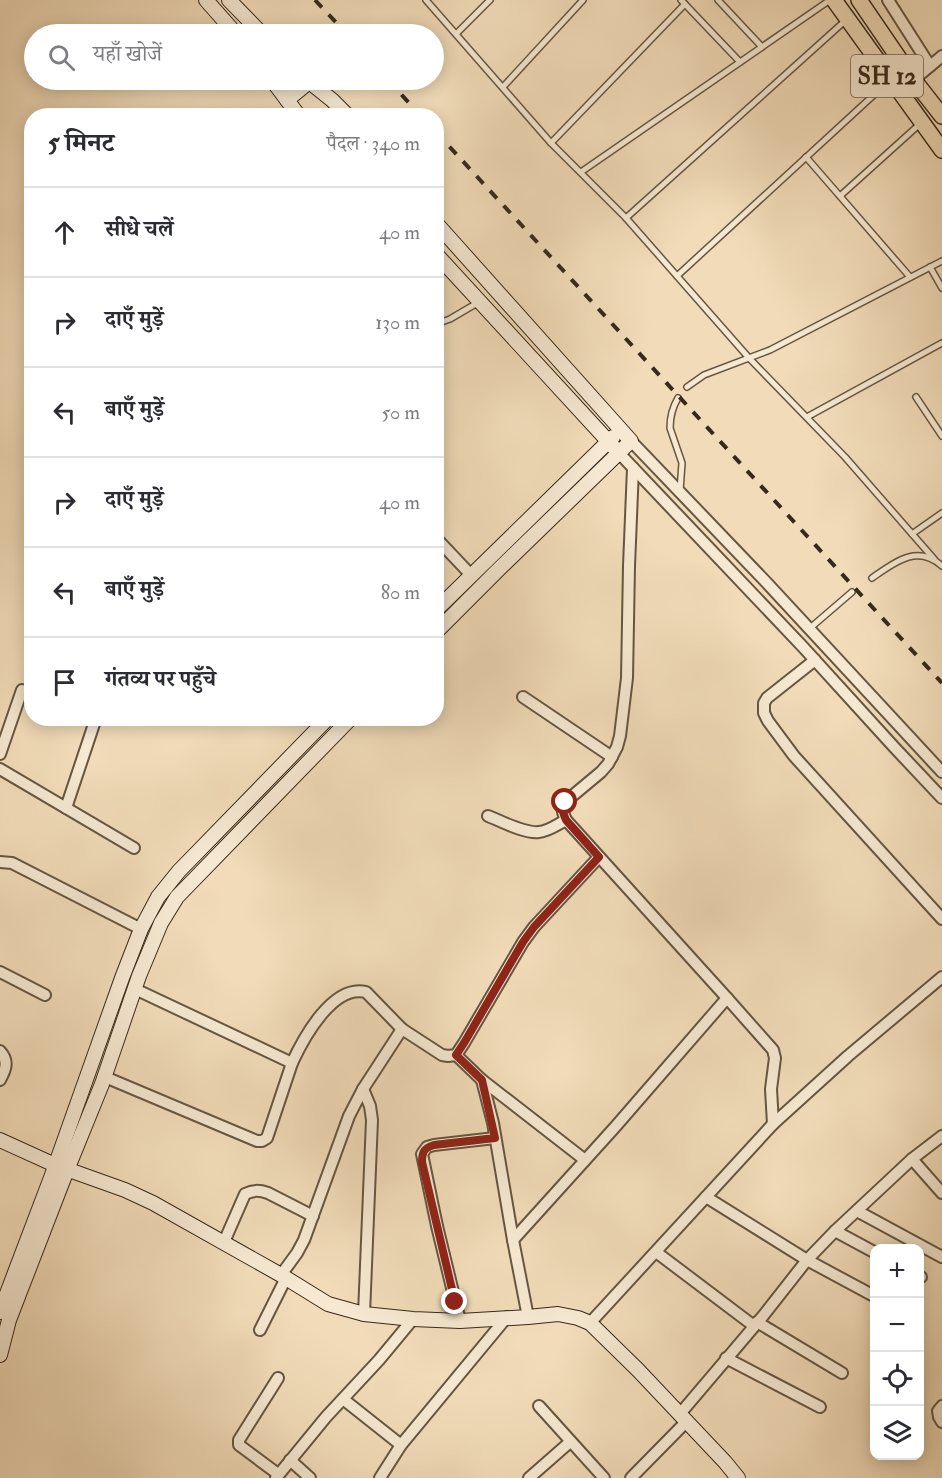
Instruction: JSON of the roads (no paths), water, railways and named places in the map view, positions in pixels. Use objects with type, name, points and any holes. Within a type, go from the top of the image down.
[{"type":"main road","points":[[206,0],[227,24]]},
{"type":"main road","points":[[230,0],[253,24]]},
{"type":"main road","name":"SH 12","points":[[832,0],[942,150]]},
{"type":"main road","name":"SH 12","points":[[859,0],[913,79],[942,116]]},
{"type":"main road","points":[[280,90],[293,108]]},
{"type":"main road","points":[[287,100],[298,90]]},
{"type":"main road","points":[[320,90],[340,108]]},
{"type":"main road","points":[[444,232],[631,441],[444,624]]},
{"type":"main road","points":[[444,263],[619,453]]},
{"type":"main road","points":[[444,602],[620,430]]},
{"type":"main road","points":[[0,1355],[9,1320],[122,978],[141,929],[158,897],[179,872],[320,726]]},
{"type":"main road","points":[[0,1312],[61,1167],[105,1077],[135,989],[161,923],[177,897],[343,726]]},
{"type":"main road","points":[[0,1140],[61,1167],[135,1194],[224,1242],[328,1304],[364,1314],[413,1319],[460,1321],[558,1314],[590,1323],[638,1370],[738,1478]]},
{"type":"street","points":[[888,0],[930,66]]},
{"type":"street","points":[[894,86],[913,79],[942,56]]},
{"type":"street","points":[[631,441],[942,772]]},
{"type":"street","points":[[619,453],[942,798]]},
{"type":"street","points":[[633,468],[626,688],[620,736],[612,757],[601,772],[565,802],[562,806],[562,813],[773,1050],[775,1058],[771,1089],[773,1124]]},
{"type":"street","points":[[444,546],[471,575]]},
{"type":"street","points":[[815,660],[766,698],[764,713],[794,756],[942,919]]},
{"type":"street","points":[[0,754],[22,690]]},
{"type":"street","points":[[523,697],[612,757]]},
{"type":"street","points":[[66,808],[93,726]]},
{"type":"street","points":[[0,769],[134,849]]},
{"type":"street","points":[[488,816],[535,832],[548,830],[566,820]]},
{"type":"street","points":[[105,1077],[257,1141],[262,1141],[267,1138],[292,1063],[306,1036],[331,1004],[342,995],[360,990],[366,992],[402,1029],[442,1054],[456,1055],[523,942],[599,857]]},
{"type":"street","points":[[0,862],[12,863],[141,929]]},
{"type":"street","points":[[0,972],[45,995]]},
{"type":"street","points":[[590,1323],[773,1124],[848,1056],[942,977]]},
{"type":"street","points":[[135,989],[292,1063]]},
{"type":"street","points":[[513,1240],[727,998]]},
{"type":"street","points":[[260,1330],[304,1240],[349,1116],[363,1089],[402,1029]]},
{"type":"street","points":[[0,1051],[6,1059],[6,1066],[0,1080]]},
{"type":"street","points":[[456,1055],[482,1080],[585,1160]]},
{"type":"street","points":[[482,1080],[528,1317]]},
{"type":"street","points":[[363,1089],[370,1106],[372,1120],[364,1314]]},
{"type":"street","points":[[631,1478],[683,1418],[726,1358],[807,1260],[912,1159],[942,1136]]},
{"type":"street","points":[[460,1321],[422,1154],[427,1147],[434,1145],[495,1138]]},
{"type":"street","points":[[912,1159],[942,1193]]},
{"type":"street","points":[[224,1242],[245,1194],[250,1191],[260,1190],[268,1193],[313,1216]]},
{"type":"street","points":[[706,1197],[807,1260],[870,1294]]},
{"type":"street","points":[[857,1211],[942,1257]]},
{"type":"street","points":[[835,1231],[870,1250]]},
{"type":"street","points":[[656,1252],[756,1324],[842,1373]]},
{"type":"street","points":[[380,1478],[401,1445],[507,1317]]},
{"type":"street","points":[[278,1378],[239,1440],[239,1445],[277,1476],[413,1319]]},
{"type":"street","points":[[726,1358],[820,1407]]},
{"type":"street","points":[[343,1399],[401,1445]]},
{"type":"street","points":[[538,1406],[604,1478]]},
{"type":"street","points":[[942,1406],[938,1411],[942,1422]]},
{"type":"street","points":[[529,1478],[570,1442]]},
{"type":"street","points":[[290,1460],[310,1478]]},
{"type":"lane","points":[[426,0],[551,143],[626,218],[749,358],[845,457],[942,566]]},
{"type":"lane","points":[[456,34],[490,0]]},
{"type":"lane","points":[[503,87],[583,0]]},
{"type":"lane","points":[[718,0],[762,47]]},
{"type":"lane","points":[[580,172],[832,0]]},
{"type":"lane","points":[[551,143],[683,2],[740,62]]},
{"type":"lane","points":[[626,218],[847,19]]},
{"type":"lane","points":[[677,276],[806,157],[894,86]]},
{"type":"lane","points":[[840,196],[921,123]]},
{"type":"lane","points":[[806,157],[910,277]]},
{"type":"lane","points":[[687,387],[704,375],[770,350],[942,261]]},
{"type":"lane","points":[[930,267],[942,288]]},
{"type":"lane","points":[[444,321],[480,301]]},
{"type":"lane","points":[[807,417],[942,343]]},
{"type":"lane","points":[[916,397],[942,436]]},
{"type":"lane","points":[[678,398],[672,411],[670,428],[682,463],[680,492]]},
{"type":"lane","points":[[912,534],[942,513]]},
{"type":"lane","points":[[872,578],[900,560],[913,555],[923,555],[934,559]]},
{"type":"lane","points":[[809,629],[852,592]]},
{"type":"railway","points":[[315,0],[338,24]]},
{"type":"railway","points":[[397,90],[414,108]]},
{"type":"railway","points":[[444,141],[942,683]]}]
